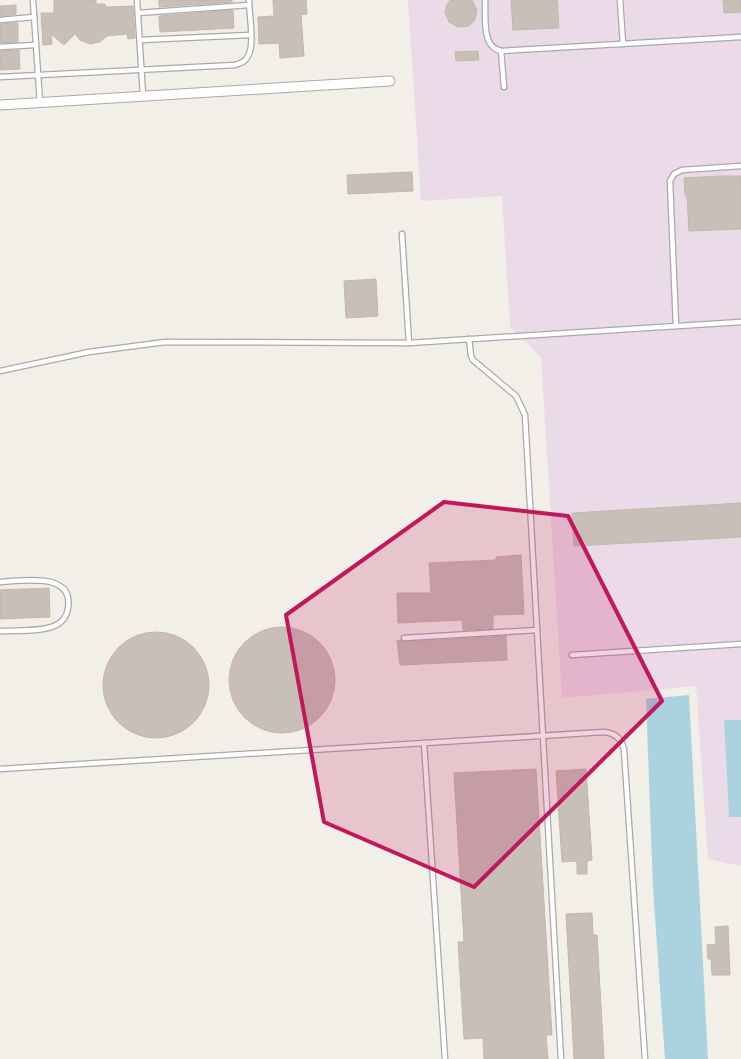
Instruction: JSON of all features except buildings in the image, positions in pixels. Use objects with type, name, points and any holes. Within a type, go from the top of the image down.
[{"type":"street","points":[[0,105],[390,81]]},
{"type":"lane","points":[[33,0],[40,103]]},
{"type":"lane","points":[[137,0],[143,97]]},
{"type":"lane","points":[[485,0],[488,42],[493,48],[501,51],[741,37]]},
{"type":"lane","points":[[620,0],[623,44]]},
{"type":"lane","points":[[0,77],[235,65],[244,62],[251,48],[249,2],[138,13]]},
{"type":"lane","points":[[0,20],[34,17]]},
{"type":"lane","points":[[140,40],[250,35]]},
{"type":"lane","points":[[0,47],[35,45]]},
{"type":"lane","points":[[501,51],[504,87]]},
{"type":"lane","points":[[676,326],[670,181],[674,174],[682,170],[741,166]]},
{"type":"lane","points":[[402,234],[408,343]]},
{"type":"lane","points":[[0,371],[89,352],[165,342],[408,343],[741,322]]},
{"type":"lane","points":[[469,339],[473,360],[516,396],[525,415],[561,1059]]},
{"type":"lane","points":[[0,582],[49,580],[62,588],[66,594],[68,609],[65,616],[54,626],[0,631]]},
{"type":"lane","points":[[404,638],[537,630]]},
{"type":"lane","points":[[572,655],[741,644]]},
{"type":"lane","points":[[0,769],[543,736],[609,733],[618,737],[623,745],[645,1059]]},
{"type":"lane","points":[[424,743],[445,1059]]},
{"type":"highlighted area","points":[[444,502],[568,516],[662,701],[474,887],[324,822],[286,615]]},
{"type":"shaded area","points":[[408,0],[741,0],[741,866],[708,859],[696,686],[562,698],[541,357],[510,327],[502,196],[421,201]]},
{"type":"water","points":[[689,695],[708,1059],[665,1059],[653,889],[646,699]]},
{"type":"water","points":[[724,720],[741,720],[741,817],[729,817]]}]
